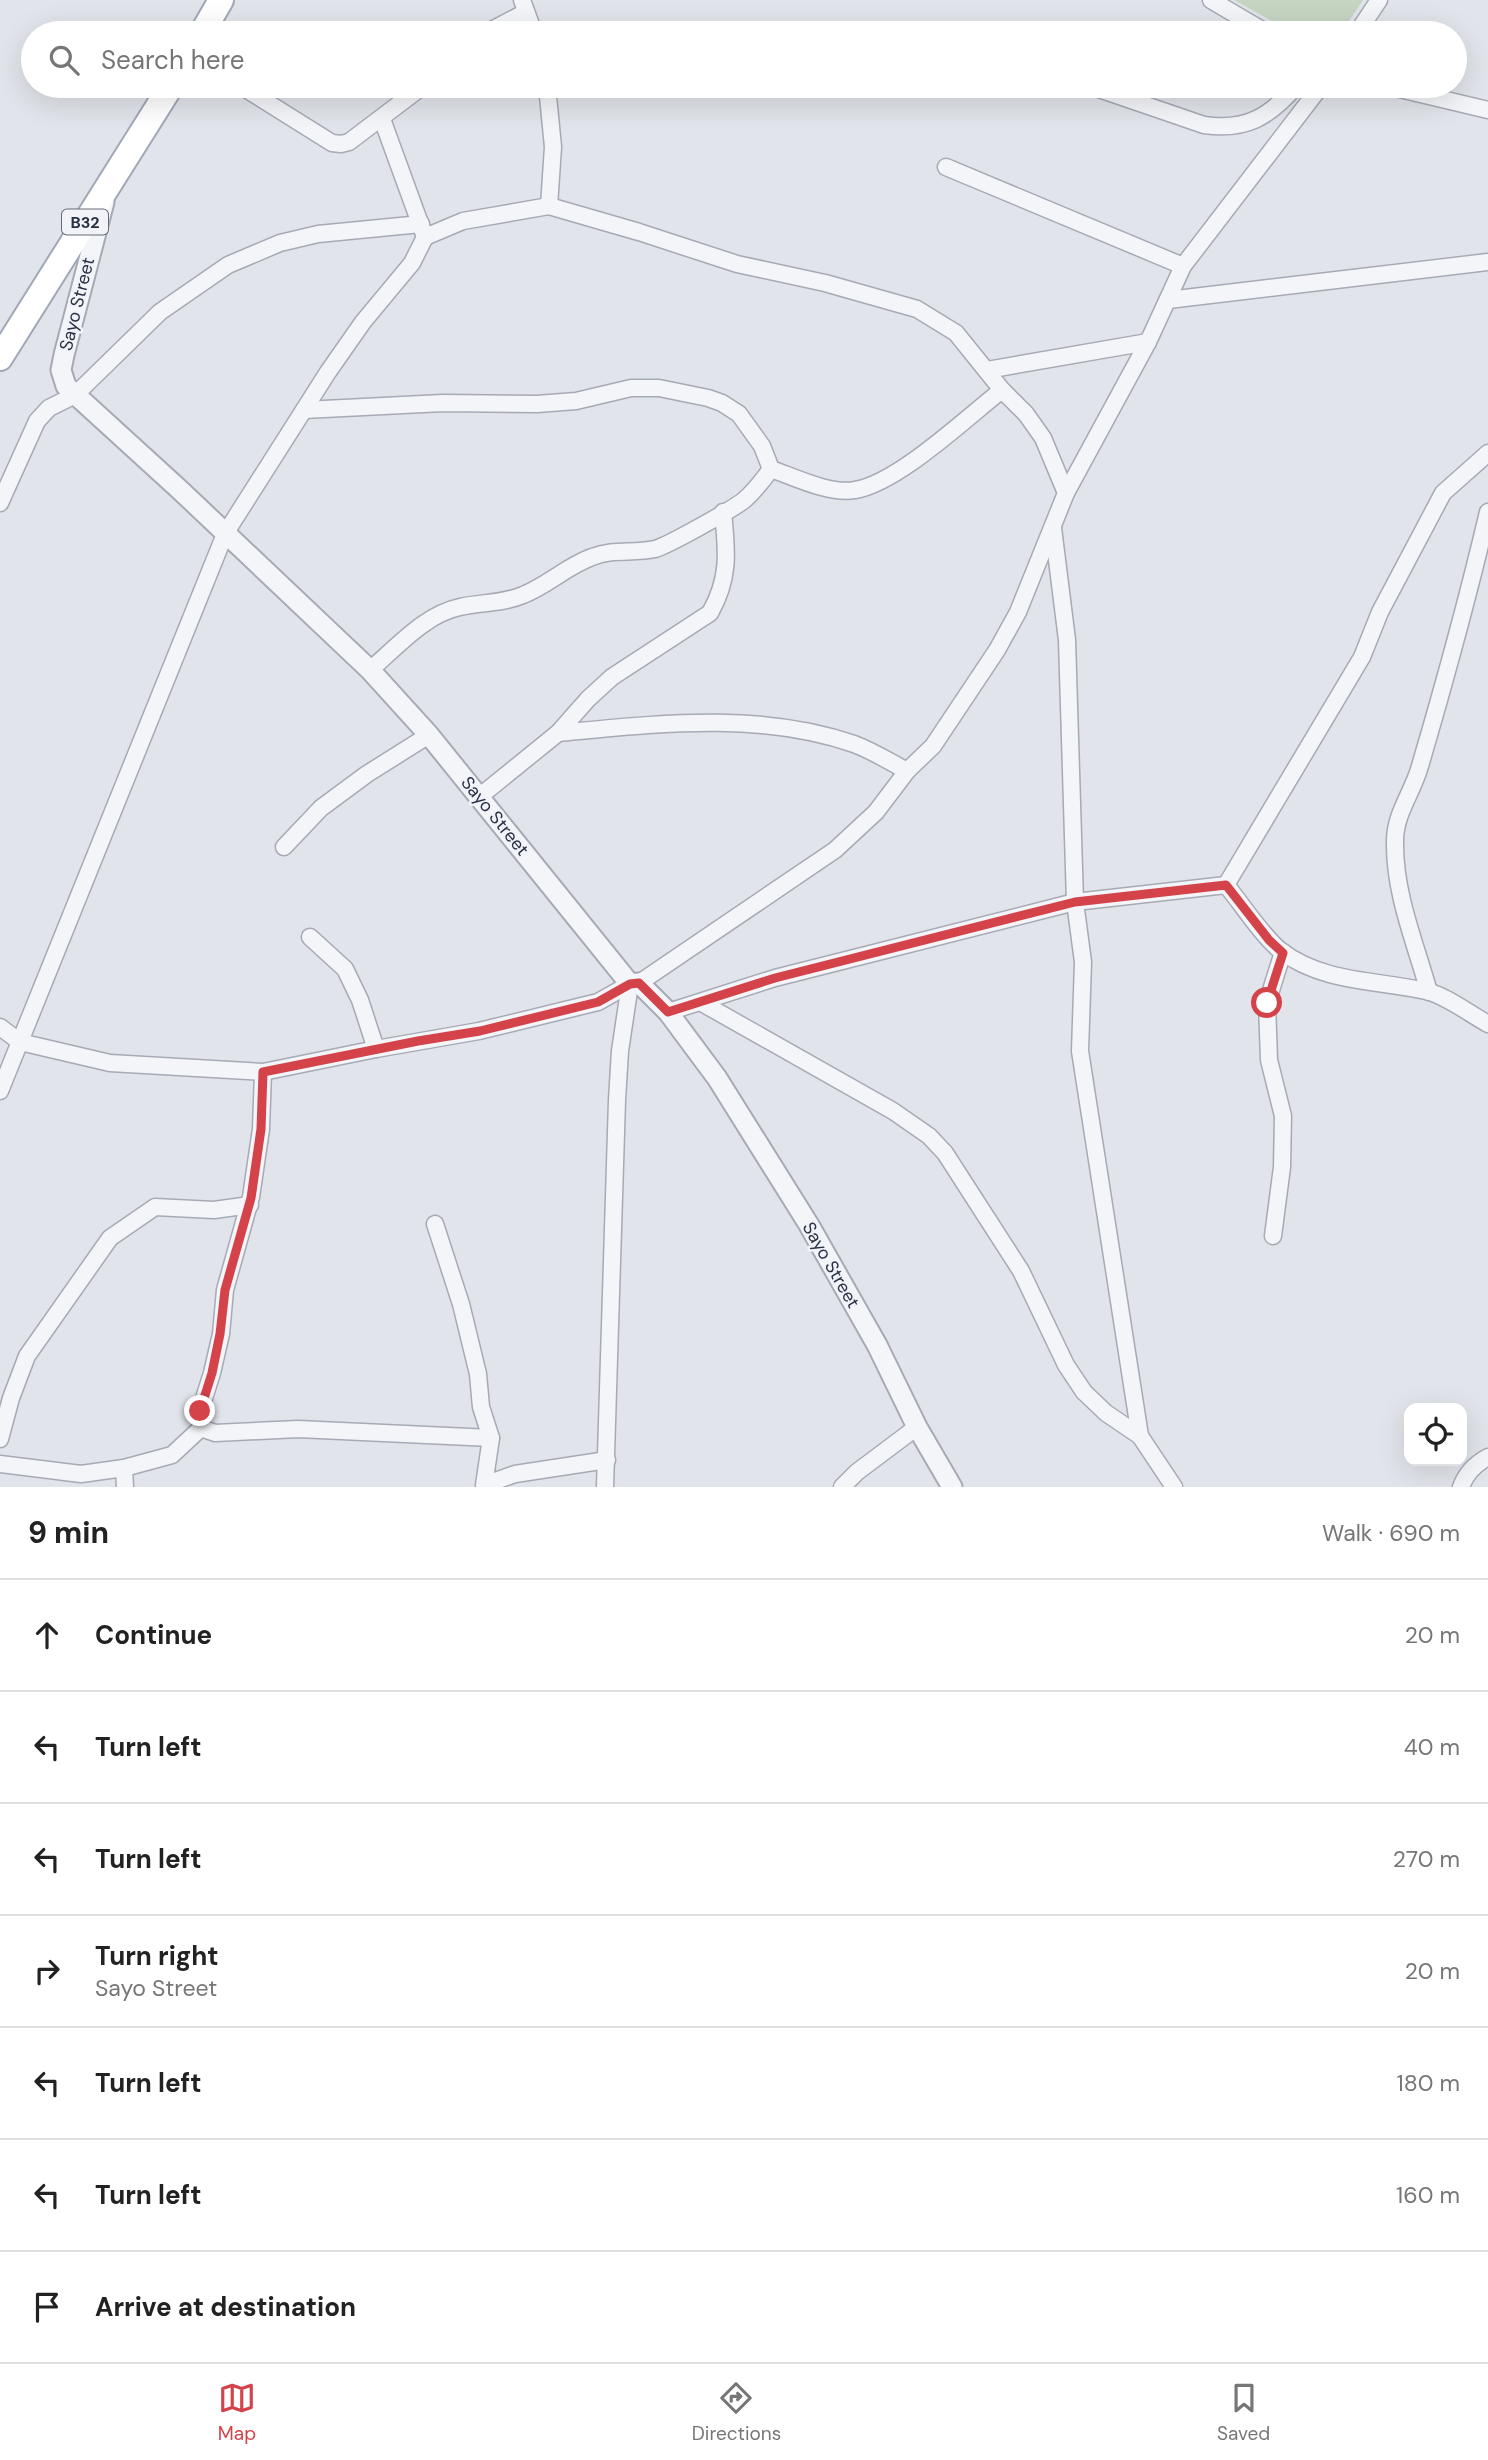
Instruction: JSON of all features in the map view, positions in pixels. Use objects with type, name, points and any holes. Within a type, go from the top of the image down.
[{"type":"main road","points":[[209,21],[220,0]]},
{"type":"main road","name":"B32","points":[[0,358],[162,98]]},
{"type":"street","points":[[1211,0],[1247,21]]},
{"type":"street","points":[[1365,21],[1379,0]]},
{"type":"street","points":[[503,21],[524,6]]},
{"type":"street","points":[[260,98],[331,143],[341,144],[349,142],[408,98]]},
{"type":"street","points":[[548,98],[553,147],[549,205]]},
{"type":"street","points":[[1125,98],[1204,125],[1220,127],[1257,120],[1284,98]]},
{"type":"street","points":[[0,1027],[20,1042],[110,1062],[263,1072],[480,1031],[598,1002],[635,984],[835,850],[876,812],[907,771],[933,746],[997,650],[1018,612],[1066,493],[1149,342],[1184,266],[1312,98]]},
{"type":"street","points":[[1438,98],[1488,110]]},
{"type":"street","points":[[0,1091],[225,534],[363,322],[412,264],[423,230],[382,119]]},
{"type":"street","points":[[946,167],[1184,266]]},
{"type":"street","name":"Sayo Street","points":[[109,181],[68,336],[61,370],[66,386],[370,670],[429,735],[635,984],[668,1012],[717,1078],[809,1225],[877,1345],[952,1487]]},
{"type":"street","points":[[0,503],[37,421],[49,408],[75,395],[160,312],[228,265],[280,243],[318,234],[423,230],[549,205],[737,264],[825,283],[917,309],[956,333],[1026,415],[1043,438],[1066,493]]},
{"type":"street","points":[[1168,300],[1488,262]]},
{"type":"street","points":[[987,370],[1149,342]]},
{"type":"street","points":[[304,410],[443,403],[537,404],[576,401],[631,388],[659,388],[708,398],[739,414],[762,446],[771,469]]},
{"type":"street","points":[[771,469],[834,490],[854,491],[898,472],[1002,390]]},
{"type":"street","points":[[1226,885],[1362,657],[1380,612],[1443,493],[1488,453]]},
{"type":"street","points":[[370,670],[433,617],[460,607],[493,604],[519,597],[542,587],[566,569],[613,550],[635,552],[658,549],[741,503],[754,492],[771,469]]},
{"type":"street","points":[[479,797],[558,733],[612,677],[710,613],[719,597],[725,577],[727,557],[723,512]]},
{"type":"street","points":[[1429,992],[1401,898],[1396,873],[1395,838],[1399,812],[1415,784],[1462,622],[1488,512]]},
{"type":"street","points":[[1052,526],[1068,640],[1075,902],[1083,962],[1080,1051],[1140,1436]]},
{"type":"street","points":[[558,733],[637,726],[744,723],[808,732],[856,744],[907,771]]},
{"type":"street","points":[[284,847],[321,808],[367,774],[429,735]]},
{"type":"street","points":[[668,1012],[775,978],[1075,902],[1226,885]]},
{"type":"street","points":[[1226,885],[1269,940],[1283,953],[1343,978],[1429,992],[1488,1024]]},
{"type":"street","points":[[310,937],[345,969],[360,1000],[376,1049]]},
{"type":"street","points":[[1273,1237],[1282,1167],[1283,1116],[1269,1060],[1267,1003],[1283,953]]},
{"type":"street","points":[[605,1487],[617,1100],[620,1051],[635,984]]},
{"type":"street","points":[[702,1003],[893,1111],[929,1136],[945,1153],[1021,1271],[1066,1364],[1084,1392],[1106,1413],[1140,1436],[1174,1487]]},
{"type":"street","points":[[201,1428],[200,1411],[218,1347],[225,1290],[250,1205],[261,1129],[263,1072]]},
{"type":"street","points":[[0,1439],[11,1398],[27,1356],[110,1238],[155,1207],[214,1210],[250,1205]]},
{"type":"street","points":[[435,1224],[461,1304],[478,1374],[481,1407],[491,1438],[484,1486]]},
{"type":"street","points":[[842,1487],[857,1472],[918,1427]]},
{"type":"street","points":[[201,1428],[215,1433],[298,1429],[491,1438]]},
{"type":"street","points":[[0,1464],[81,1474],[124,1468],[172,1455],[201,1428]]},
{"type":"street","points":[[1461,1487],[1478,1462],[1488,1457]]},
{"type":"street","points":[[484,1486],[514,1474],[607,1460]]},
{"type":"street","points":[[124,1468],[125,1487]]},
{"type":"green space","points":[[1234,0],[1363,0],[1349,21],[1272,21]]},
{"type":"route","points":[[200,1411],[212,1373],[225,1290],[245,1227],[251,1198],[261,1129],[263,1072],[480,1031],[598,1002],[630,984],[639,983],[668,1012],[775,978],[1075,902],[1226,885],[1269,940],[1283,953],[1267,1003]]}]
